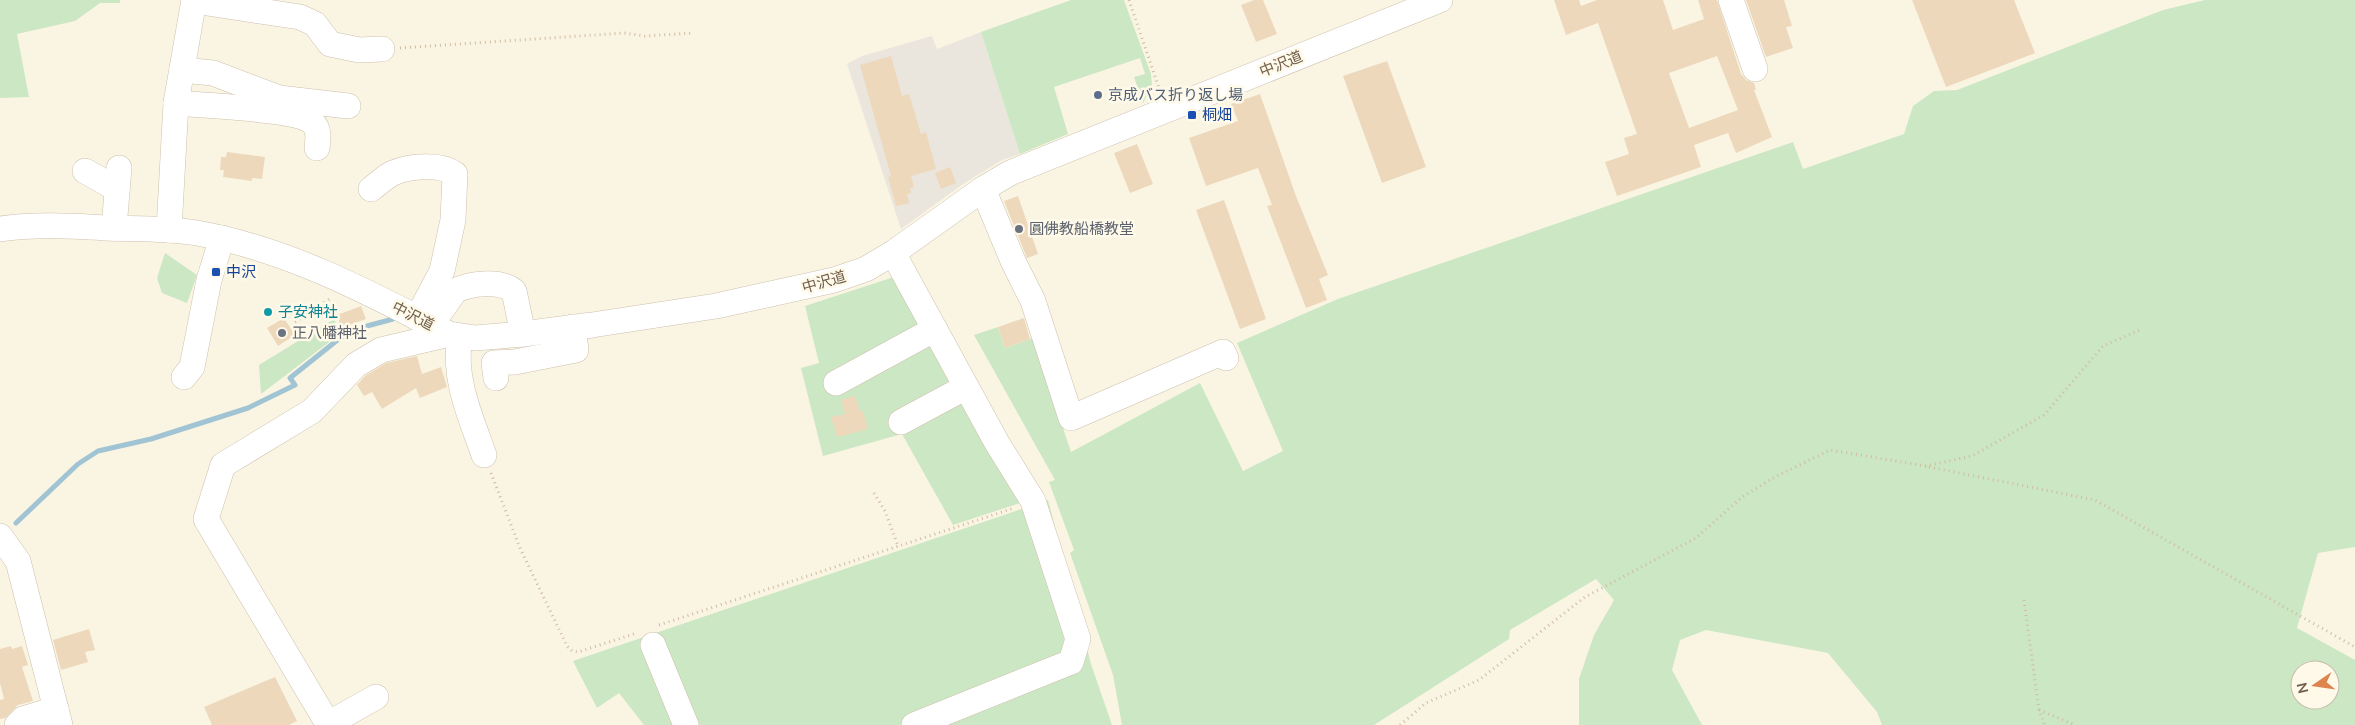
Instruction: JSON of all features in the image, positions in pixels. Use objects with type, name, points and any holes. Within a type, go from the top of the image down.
[{"type":"street","name":"中沢道","points":[[0,229],[46,226],[169,230],[222,238],[270,250],[350,285],[439,328],[522,334],[716,306],[792,291],[866,269],[893,253],[983,189],[1010,173],[1440,0]]},
{"type":"street","points":[[1731,0],[1755,69]]},
{"type":"street","points":[[169,230],[176,103],[194,1],[300,17],[315,24],[330,44],[359,50],[382,48]]},
{"type":"street","points":[[182,70],[213,73],[279,98],[348,106]]},
{"type":"street","points":[[176,103],[238,108],[307,118],[316,127],[318,135],[317,148]]},
{"type":"street","points":[[371,189],[392,173],[406,169],[439,167],[455,174],[452,220],[442,271],[439,328],[456,355],[465,401],[484,455]]},
{"type":"street","points":[[85,171],[118,179],[114,228]]},
{"type":"street","points":[[983,189],[1013,261],[1033,300],[1071,418],[1223,352],[1226,358]]},
{"type":"street","points":[[184,377],[192,367],[209,280],[222,238]]},
{"type":"street","points":[[893,253],[997,443],[1034,501],[1078,639],[1071,662],[914,725]]},
{"type":"street","points":[[376,697],[328,724],[206,519],[223,465],[312,411],[356,365],[381,350],[439,328],[455,291],[461,288],[497,284],[514,291],[522,334]]},
{"type":"street","points":[[496,378],[494,363],[515,362],[576,350],[573,327]]},
{"type":"street","points":[[836,383],[934,329]]},
{"type":"street","points":[[901,422],[966,387]]},
{"type":"street","points":[[0,536],[18,561],[58,717],[23,719],[17,725]]},
{"type":"street","points":[[650,634],[686,725]]},
{"type":"path","points":[[1129,0],[1167,110]]},
{"type":"path","points":[[382,48],[624,33],[645,36],[693,33]]},
{"type":"path","points":[[295,322],[350,285]]},
{"type":"path","points":[[1926,466],[1972,456],[2044,415],[2103,346],[2142,329]]},
{"type":"path","points":[[1400,725],[1426,702],[1479,680],[1585,597],[1696,538],[1742,497],[1783,473],[1830,450],[1926,466],[2095,500],[2355,647]]},
{"type":"path","points":[[484,455],[520,548],[567,646],[572,651],[578,652],[650,634],[898,546],[1034,501]]},
{"type":"path","points":[[874,494],[885,511],[898,546]]},
{"type":"path","points":[[2024,600],[2038,710],[2045,725]]},
{"type":"path","points":[[2038,710],[2075,725]]},
{"type":"shaded area","points":[[981,32],[1020,154],[1002,160],[963,184],[901,229],[847,64],[862,56],[932,36],[937,49]]},
{"type":"green space","points":[[0,0],[120,0],[120,3],[100,3],[75,21],[17,34],[29,97],[0,98]]},
{"type":"green space","points":[[1071,0],[1124,0],[1151,74],[1152,86],[1143,103],[1134,77],[1145,74],[1140,58],[1054,87],[1068,134],[1020,154],[981,32]]},
{"type":"green space","points":[[2205,0],[2355,0],[2355,547],[2318,553],[2297,628],[2355,660],[2355,725],[1882,725],[1877,712],[1828,653],[1706,630],[1680,640],[1672,670],[1702,725],[1579,725],[1579,679],[1594,635],[1614,600],[1596,579],[1510,630],[1509,639],[1374,725],[1122,725],[1113,675],[1070,553],[1074,550],[1049,482],[1055,480],[974,335],[998,327],[1005,348],[1033,338],[1071,452],[1200,383],[1243,471],[1283,451],[1237,343],[1338,299],[1793,142],[1803,169],[1904,134],[1913,106],[1934,91],[1957,90],[2163,10]]},
{"type":"green space","points":[[165,253],[197,275],[187,303],[162,293],[157,278]]},
{"type":"green space","points":[[897,276],[1020,503],[953,525],[902,434],[823,456],[801,368],[819,363],[805,306]]},
{"type":"green space","points":[[334,319],[341,333],[261,394],[259,365]]},
{"type":"green space","points":[[1048,500],[1091,664],[1112,725],[644,725],[619,693],[597,708],[573,661]]},
{"type":"building","points":[[1254,0],[1263,0],[1277,34],[1256,42],[1241,5]]},
{"type":"building","points":[[1554,0],[1579,0],[1581,6],[1597,0],[1663,0],[1673,30],[1704,19],[1698,0],[1717,0],[1741,74],[1746,80],[1754,83],[1756,90],[1754,90],[1772,137],[1736,153],[1728,133],[1694,145],[1701,167],[1617,196],[1605,162],[1629,154],[1624,138],[1637,134],[1598,23],[1566,35]],"holes":[[[1717,56],[1738,110],[1689,128],[1669,73]]]},
{"type":"building","points":[[1746,0],[1784,0],[1792,26],[1786,27],[1793,48],[1766,57]]},
{"type":"building","points":[[1912,0],[2014,0],[2035,53],[1946,87]]},
{"type":"building","points":[[891,56],[902,96],[909,94],[921,134],[926,132],[936,169],[911,176],[914,187],[910,188],[911,193],[907,194],[909,203],[896,206],[888,177],[891,176],[860,65]]},
{"type":"building","points":[[1387,61],[1426,167],[1382,183],[1343,76]]},
{"type":"building","points":[[1260,94],[1296,196],[1328,275],[1319,279],[1327,300],[1306,308],[1267,206],[1272,205],[1258,168],[1206,186],[1189,138],[1238,121],[1231,104]]},
{"type":"building","points":[[1137,144],[1153,184],[1130,193],[1114,153]]},
{"type":"building","points":[[227,152],[265,157],[262,179],[252,178],[252,181],[223,177],[224,170],[220,170],[221,157],[226,157]]},
{"type":"building","points":[[950,167],[956,183],[941,189],[935,173]]},
{"type":"building","points":[[1018,196],[1038,254],[1027,258],[1004,201]]},
{"type":"building","points":[[1224,200],[1266,319],[1240,329],[1196,210]]},
{"type":"building","points":[[361,306],[366,319],[341,328],[337,315]]},
{"type":"building","points":[[284,318],[295,335],[278,346],[267,328]]},
{"type":"building","points":[[1024,318],[1030,339],[1005,348],[998,327]]},
{"type":"building","points":[[417,356],[422,374],[441,367],[447,387],[420,398],[416,388],[382,409],[372,392],[364,396],[357,385],[365,376],[386,363]]},
{"type":"building","points":[[855,396],[860,412],[863,411],[868,429],[837,437],[831,417],[845,414],[841,400]]},
{"type":"building","points":[[89,629],[95,650],[85,652],[88,662],[61,670],[53,640]]},
{"type":"building","points":[[11,646],[12,649],[22,646],[28,665],[22,667],[33,701],[18,705],[5,718],[0,719],[0,700],[4,699],[0,683],[0,649]]},
{"type":"building","points":[[275,677],[297,721],[289,725],[212,725],[204,707]]},
{"type":"waterway","points":[[16,523],[78,464],[98,451],[151,439],[248,408],[295,385],[290,378],[340,338],[367,326],[393,319]]},
{"type":"place","name":"京成バス折り返し場","points":[[1098,95]]},
{"type":"place","name":"桐畑","points":[[1192,115]]},
{"type":"place","name":"圓佛教船橋教堂","points":[[1019,229]]},
{"type":"place","name":"中沢","points":[[216,272]]},
{"type":"place","name":"子安神社","points":[[268,312]]},
{"type":"place","name":"正八幡神社","points":[[282,333]]}]
